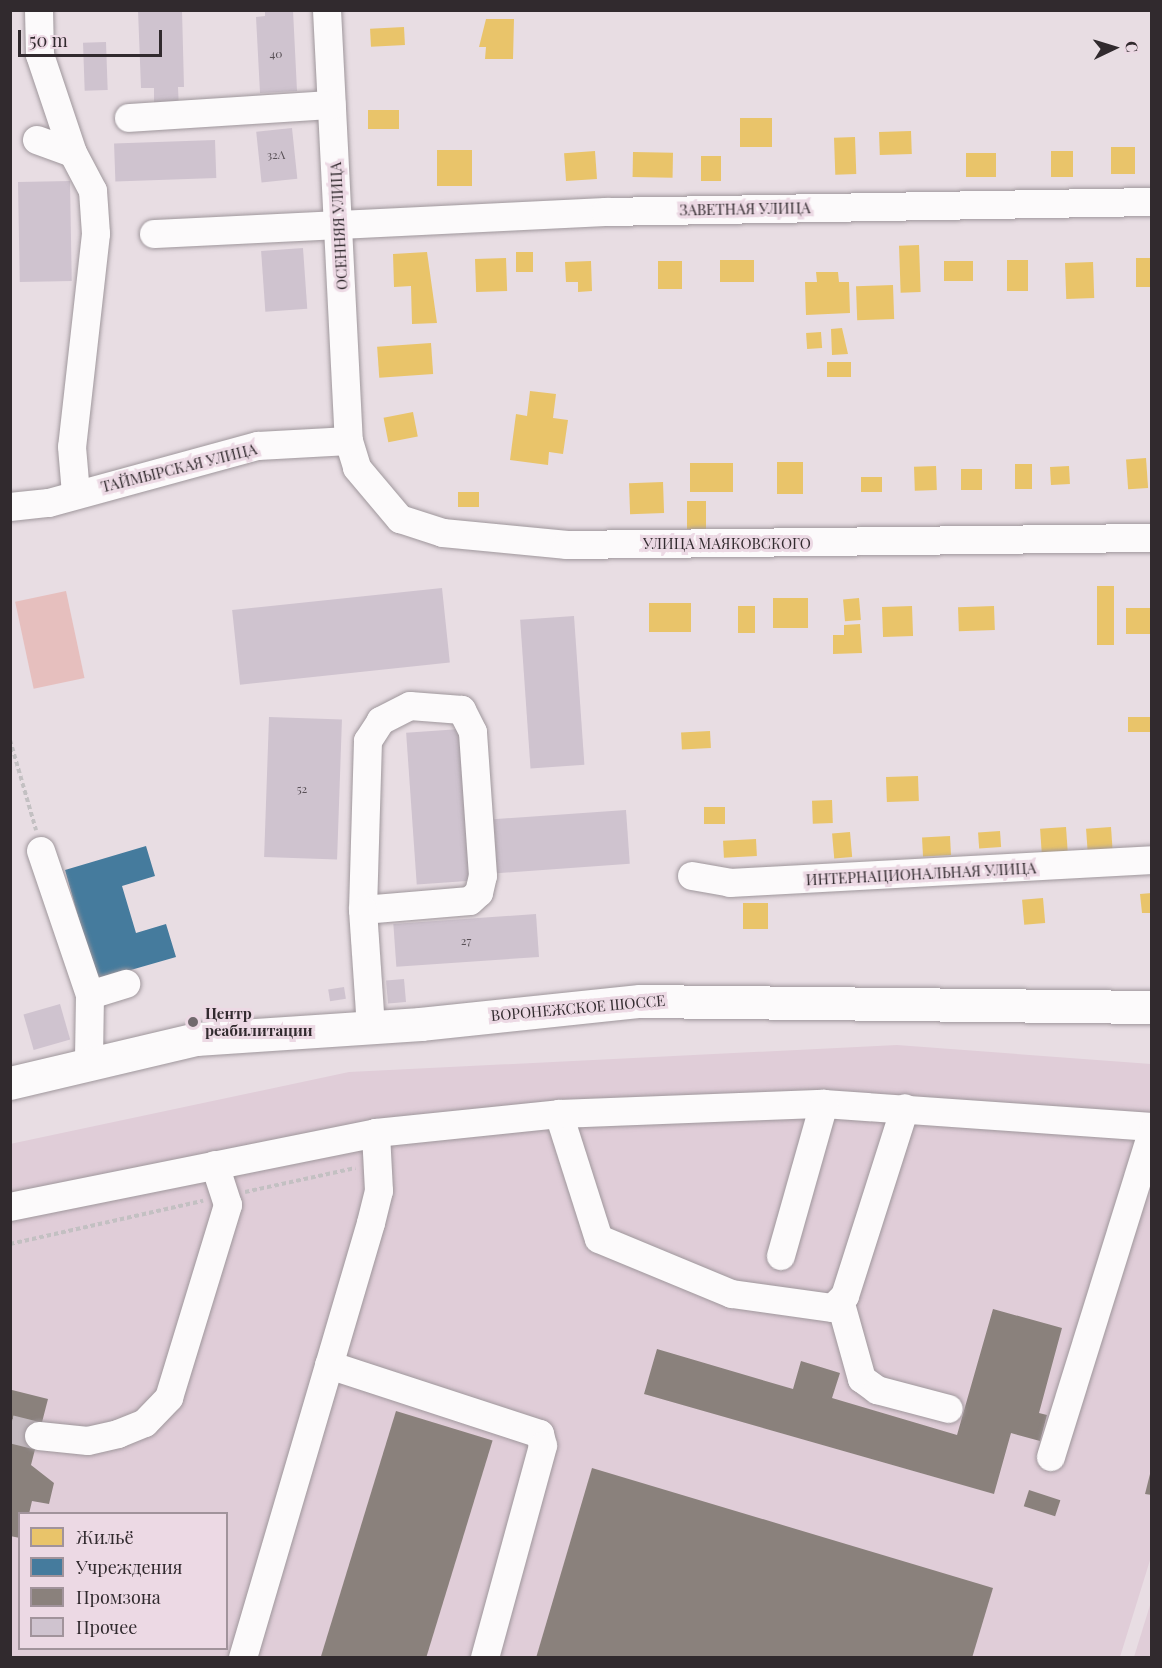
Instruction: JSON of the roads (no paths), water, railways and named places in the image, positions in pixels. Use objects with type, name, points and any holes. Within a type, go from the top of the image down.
[{"type":"main road","name":"ВОРОНЕЖСКОЕ ШОССЕ","points":[[10,1083],[89,1062],[196,1039],[371,1028],[701,999],[1152,1008]]},
{"type":"street","points":[[39,10],[40,55],[73,153],[93,191],[96,234],[72,447],[76,494]]},
{"type":"street","name":"ОСЕННЯЯ УЛИЦА","points":[[327,10],[349,441]]},
{"type":"street","points":[[129,118],[332,105]]},
{"type":"street","points":[[37,140],[73,153]]},
{"type":"street","name":"ЗАВЕТНАЯ УЛИЦА","points":[[154,234],[339,223],[606,212],[1152,202]]},
{"type":"street","name":"ТАЙМЫРСКАЯ УЛИЦА","points":[[10,507],[76,494],[258,446],[349,441]]},
{"type":"street","name":"УЛИЦА МАЯКОВСКОГО","points":[[349,441],[357,468],[405,530],[567,545],[1152,538]]},
{"type":"street","points":[[363,910],[470,901],[479,893],[483,876],[473,732],[462,710],[410,706],[381,721],[368,741],[363,910],[371,1028]]},
{"type":"street","points":[[41,850],[90,994],[89,1062]]},
{"type":"street","name":"ИНТЕРНАЦИОНАЛЬНАЯ УЛИЦА","points":[[692,876],[730,883],[1152,860]]},
{"type":"street","points":[[90,994],[126,984]]},
{"type":"street","points":[[781,1256],[824,1104]]},
{"type":"street","points":[[10,1207],[376,1133],[559,1114],[824,1104],[1152,1126]]},
{"type":"street","points":[[905,1108],[842,1304],[862,1379],[877,1390],[949,1409]]},
{"type":"street","points":[[559,1114],[599,1239],[732,1294],[833,1308],[842,1304]]},
{"type":"street","points":[[243,1658],[371,1223],[378,1163],[376,1133]]},
{"type":"street","points":[[1051,1457],[1152,1133]]},
{"type":"street","points":[[39,1436],[88,1441],[118,1434],[145,1423],[170,1398],[228,1205],[215,1165]]},
{"type":"street","points":[[329,1365],[540,1434],[543,1446],[485,1658]]},
{"type":"tunnel","points":[[10,1429],[39,1436]]},
{"type":"place","name":"Центр реабилитации","points":[[193,1022]]}]
